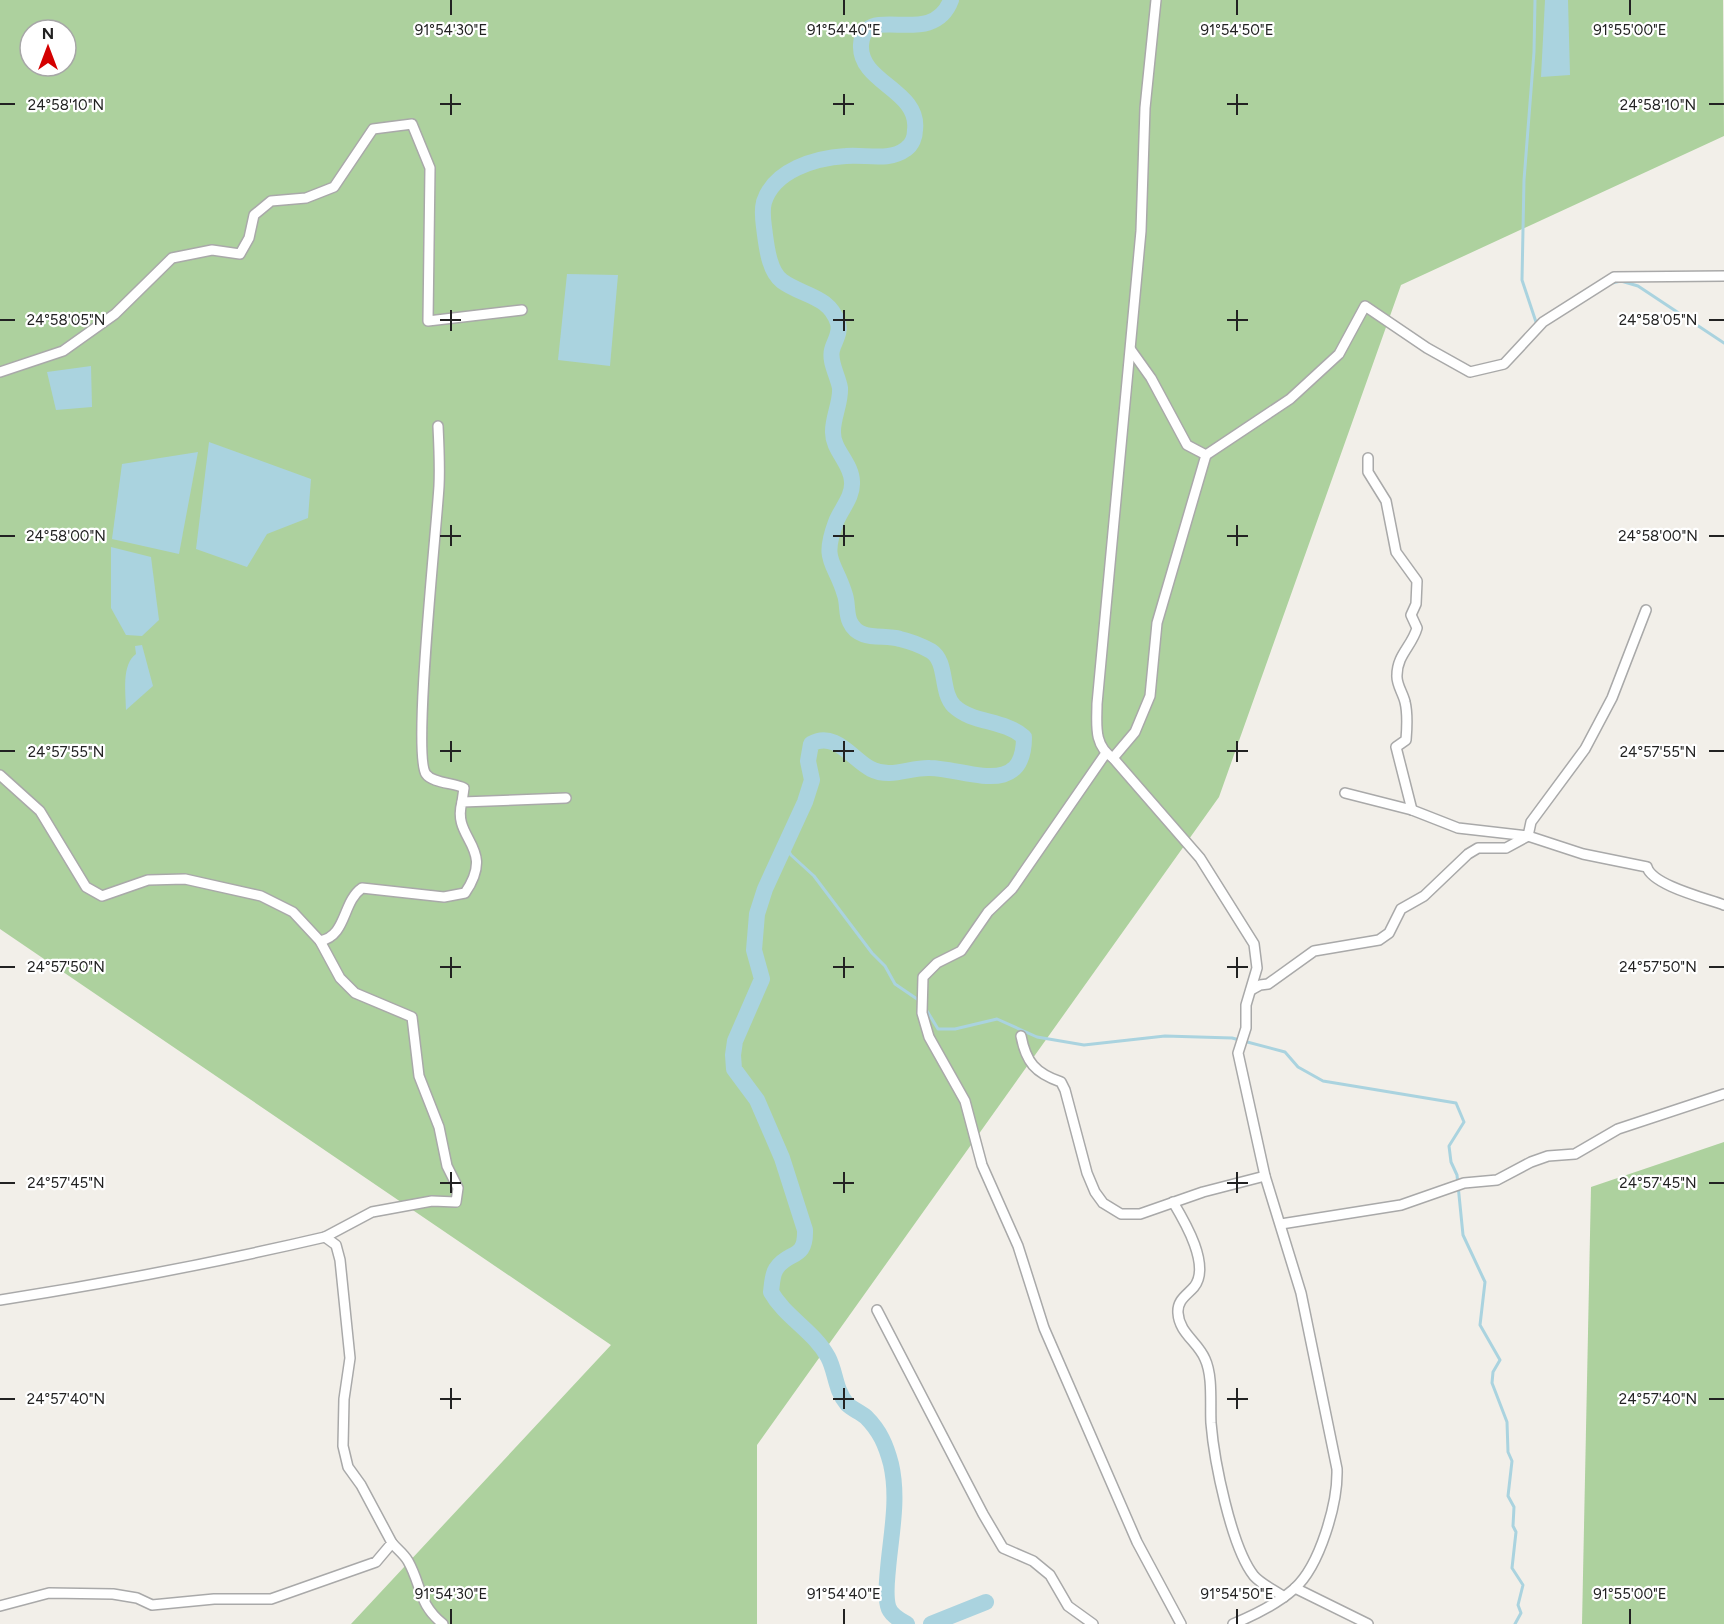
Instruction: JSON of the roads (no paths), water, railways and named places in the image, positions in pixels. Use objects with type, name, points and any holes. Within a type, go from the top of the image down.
[{"type":"street","points":[[1156,0],[1145,108],[1141,231],[1097,704],[1098,741],[1200,858],[1254,944],[1257,968],[1246,1005],[1246,1028],[1238,1053],[1265,1176],[1301,1293],[1337,1469],[1338,1490],[1328,1530],[1295,1588],[1263,1611],[1233,1624]]},
{"type":"street","points":[[0,372],[63,351],[115,314],[172,258],[212,250],[240,254],[249,238],[254,215],[271,201],[306,198],[334,187],[373,129],[397,125],[412,124],[430,168],[428,321],[522,310]]},
{"type":"street","points":[[1181,1624],[1137,1542],[1044,1328],[1018,1246],[982,1166],[965,1101],[928,1037],[922,1013],[923,977],[937,963],[961,951],[988,912],[1012,889],[1109,756],[1135,732],[1150,696],[1157,623],[1206,455],[1290,399],[1339,354],[1365,306],[1427,348],[1470,372],[1504,364],[1543,321],[1614,277],[1724,276]]},
{"type":"street","points":[[1131,350],[1151,378],[1187,445],[1206,455]]},
{"type":"street","points":[[320,941],[330,939],[338,931],[353,894],[362,888],[444,897],[465,893],[478,868],[478,857],[462,823],[464,788],[453,782],[433,780],[426,774],[422,761],[423,697],[440,483],[438,426]]},
{"type":"street","points":[[1368,458],[1368,472],[1386,501],[1396,552],[1417,581],[1416,604],[1411,615],[1417,628],[1413,643],[1400,656],[1396,676],[1405,702],[1407,727],[1406,740],[1396,747],[1412,810]]},
{"type":"street","points":[[1251,990],[1268,984],[1314,951],[1379,940],[1389,933],[1401,909],[1424,896],[1468,854],[1478,848],[1506,848],[1528,836],[1531,822],[1585,749],[1596,729],[1612,698],[1646,610]]},
{"type":"street","points":[[0,775],[40,811],[86,887],[94,893],[102,896],[148,879],[185,879],[261,896],[293,912],[320,941],[340,978],[355,993],[412,1017],[420,1076],[440,1127],[444,1156],[455,1179],[459,1197],[456,1202],[432,1201],[372,1212],[326,1237],[203,1265],[0,1300]]},
{"type":"street","points":[[1346,793],[1412,810],[1458,828],[1528,836],[1583,854],[1647,867],[1649,874],[1661,882],[1724,905]]},
{"type":"street","points":[[462,802],[566,798]]},
{"type":"street","points":[[1021,1036],[1028,1063],[1047,1078],[1061,1082],[1087,1173],[1103,1203],[1121,1214],[1129,1215],[1156,1210],[1173,1202],[1265,1176]]},
{"type":"street","points":[[1281,1224],[1401,1206],[1464,1183],[1497,1180],[1548,1156],[1575,1154],[1618,1129],[1724,1094]]},
{"type":"street","points":[[1173,1202],[1196,1246],[1200,1274],[1196,1285],[1181,1300],[1178,1317],[1189,1340],[1205,1359],[1212,1436],[1231,1522],[1241,1556],[1255,1577],[1284,1597]]},
{"type":"street","points":[[326,1237],[336,1245],[340,1260],[350,1358],[342,1423],[343,1446],[348,1467],[361,1485],[392,1543],[406,1559],[430,1614],[443,1624]]},
{"type":"street","points":[[877,1310],[1003,1548],[1033,1561],[1050,1575],[1068,1606],[1093,1624]]},
{"type":"street","points":[[0,1606],[49,1593],[113,1594],[137,1598],[152,1605],[214,1599],[271,1599],[376,1562],[392,1543]]},
{"type":"street","points":[[1295,1588],[1368,1624]]},
{"type":"water","points":[[1545,0],[1568,0],[1570,75],[1541,77]]},
{"type":"water","points":[[567,274],[618,275],[610,366],[558,360]]},
{"type":"water","points":[[91,366],[92,407],[56,410],[47,372]]},
{"type":"water","points":[[209,442],[311,479],[308,518],[267,534],[247,567],[196,549]]},
{"type":"water","points":[[198,452],[179,554],[112,539],[122,464]]},
{"type":"water","points":[[111,547],[151,557],[159,620],[142,636],[126,635],[111,608]]},
{"type":"water","points":[[142,645],[153,686],[126,710],[126,672],[131,659],[136,654],[135,646]]},
{"type":"waterway","points":[[907,1624],[893,1615],[887,1601],[894,1490],[891,1464],[885,1444],[871,1422],[843,1399],[831,1363],[822,1348],[784,1309],[771,1292],[776,1269],[803,1246],[805,1230],[782,1158],[757,1100],[734,1069],[733,1055],[735,1041],[762,979],[754,950],[757,914],[765,889],[805,802],[812,780],[808,761],[811,744],[820,741],[836,743],[864,765],[886,773],[930,768],[991,776],[1004,774],[1015,768],[1021,756],[1024,737],[1016,731],[970,716],[954,706],[947,693],[940,662],[931,651],[900,639],[865,635],[854,628],[850,622],[845,595],[830,554],[836,522],[849,498],[852,487],[851,475],[836,444],[833,426],[840,388],[831,355],[839,327],[834,314],[822,301],[790,286],[778,277],[770,260],[763,219],[764,202],[769,191],[786,174],[797,168],[834,157],[892,155],[910,145],[915,133],[914,116],[900,96],[869,69],[863,58],[861,45],[865,32],[873,26],[915,25],[929,22],[942,15],[951,0]]},
{"type":"waterway","points":[[1535,0],[1534,52],[1524,180],[1522,280],[1536,322]]},
{"type":"waterway","points":[[1612,283],[1621,281],[1638,286],[1724,343]]},
{"type":"waterway","points":[[785,845],[791,855],[814,876],[872,953],[885,966],[895,984],[920,1001]]},
{"type":"waterway","points":[[924,1006],[938,1029],[955,1029],[997,1019],[1037,1037],[1084,1045],[1165,1036],[1232,1038],[1285,1052],[1298,1067],[1323,1081],[1456,1103],[1464,1122],[1449,1146],[1451,1162],[1457,1175],[1463,1235],[1485,1282],[1480,1325],[1500,1360],[1493,1372],[1492,1383],[1507,1422],[1508,1452],[1512,1461],[1508,1496],[1514,1507],[1513,1526],[1516,1532],[1512,1568],[1523,1585],[1518,1605],[1521,1613],[1515,1624]]},
{"type":"waterway","points":[[931,1624],[986,1602]]}]
